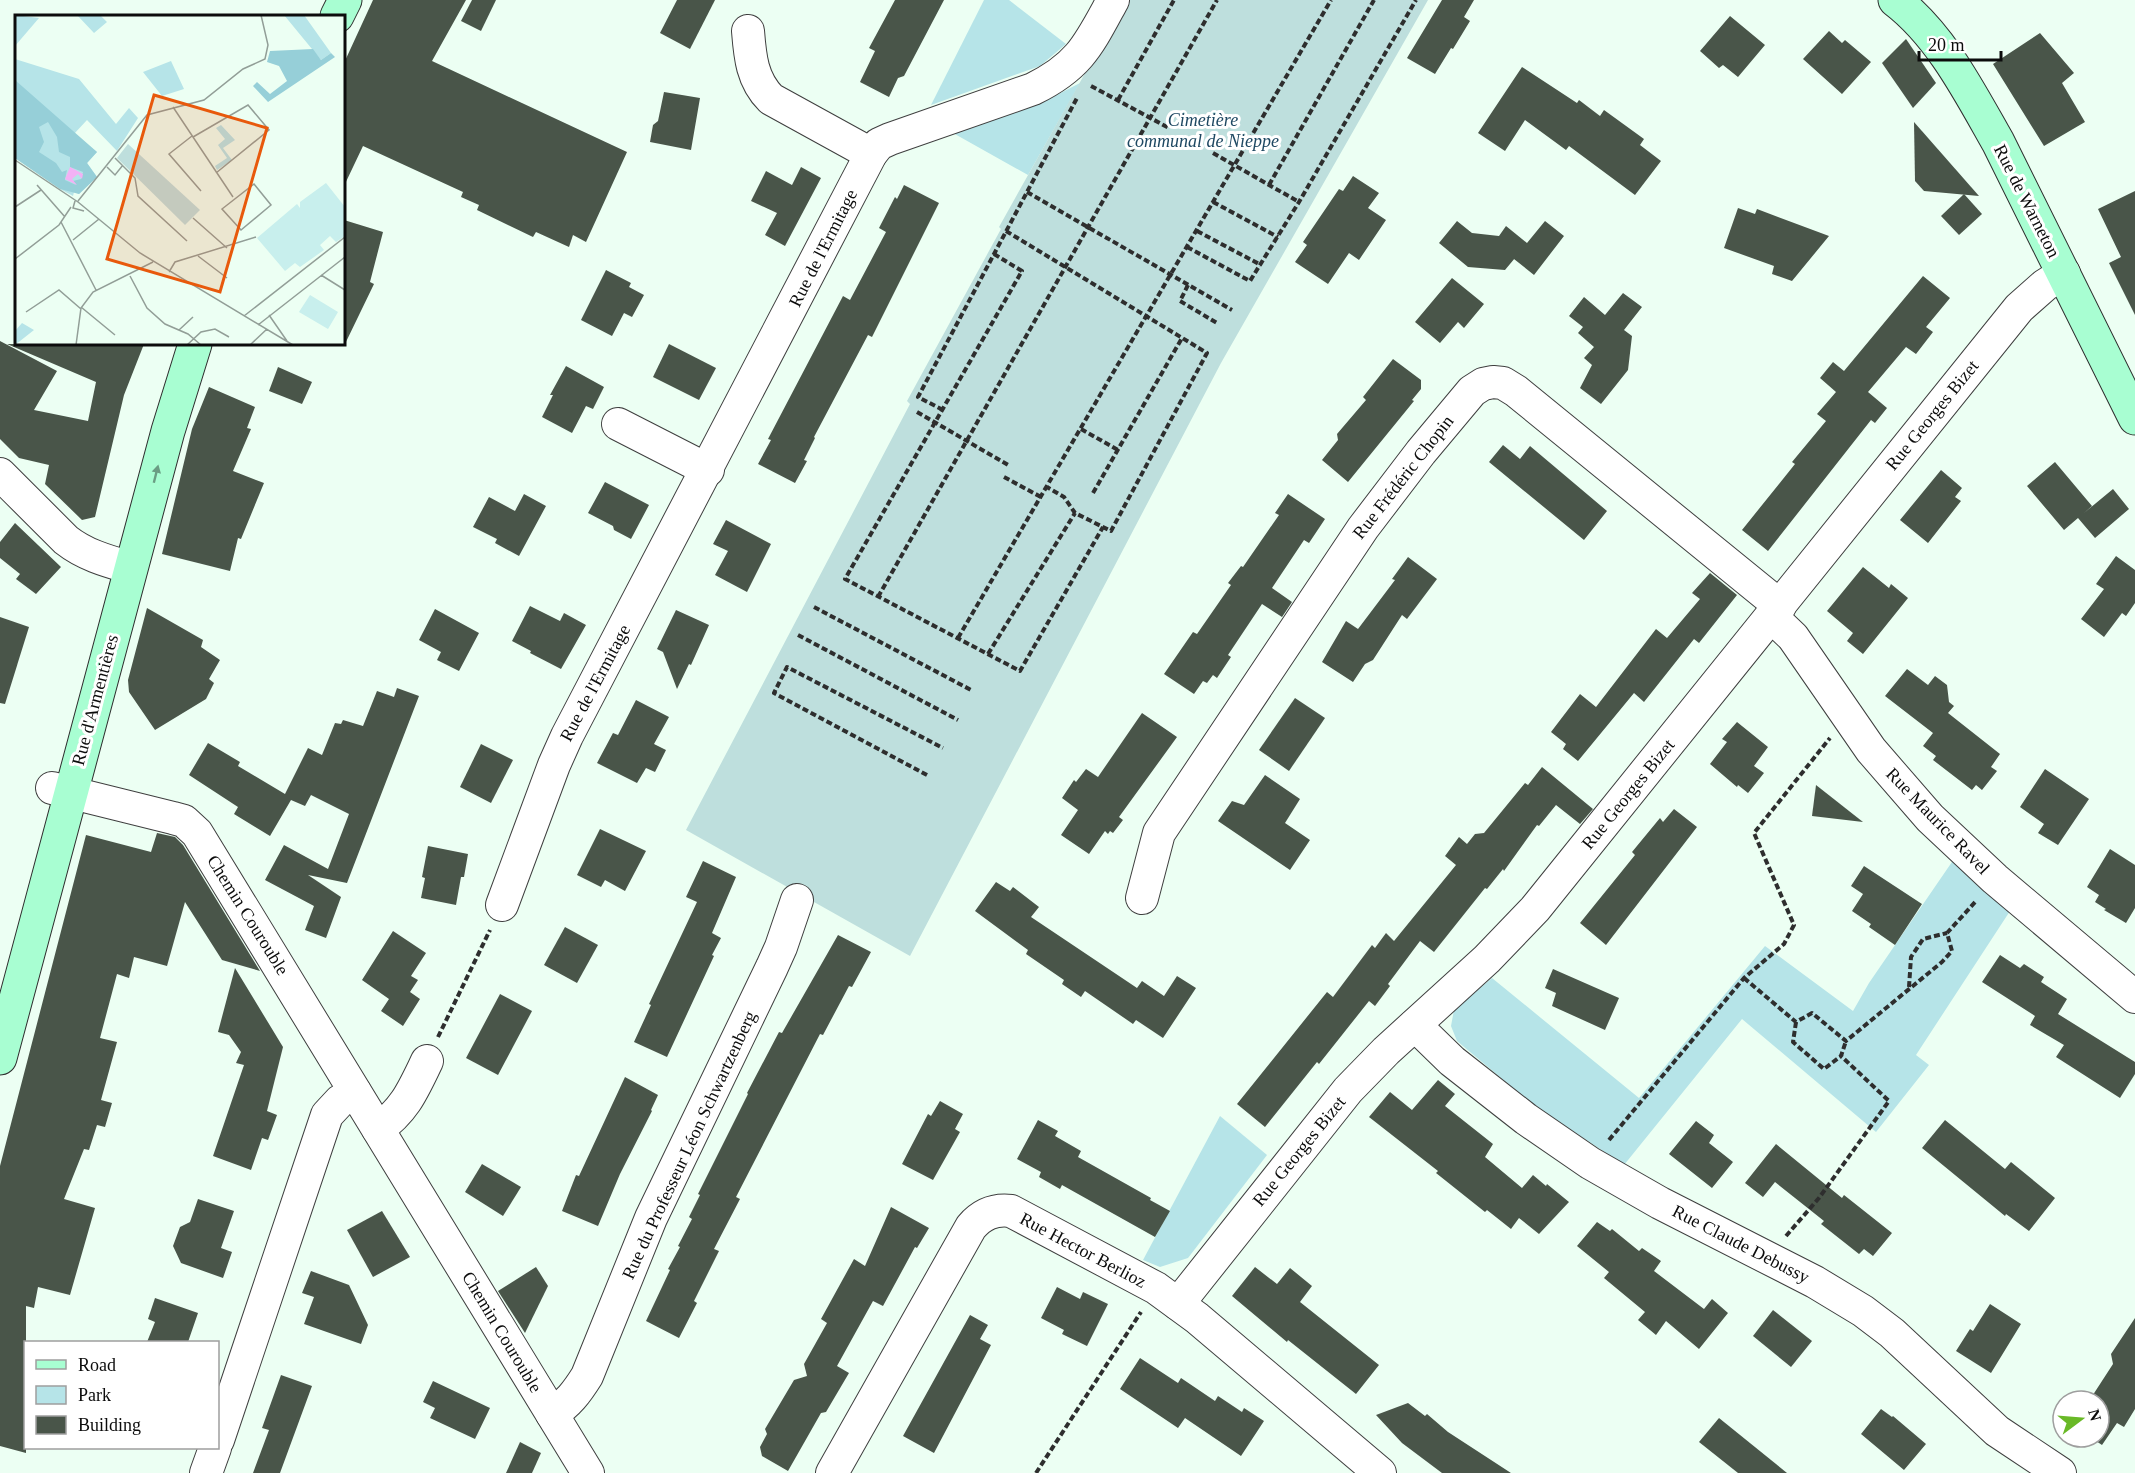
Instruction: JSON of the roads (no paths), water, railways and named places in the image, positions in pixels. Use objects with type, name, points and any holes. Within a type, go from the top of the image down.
[{"type":"main road","points":[[314,15],[321,0]]},
{"type":"main road","points":[[338,15],[345,0]]},
{"type":"main road","name":"Rue de Warneton","points":[[1895,0],[1914,17],[1933,40],[1974,100],[1998,142],[2135,418]]},
{"type":"main road","name":"Rue d'Armentières","points":[[0,1058],[61,790],[121,565],[148,422],[173,345]]},
{"type":"main road","name":"Rue d'Armentières","points":[[121,565],[168,431],[195,345]]},
{"type":"main road","name":"Rue d'Armentières","points":[[0,984],[61,790]]},
{"type":"street","name":"Rue de l'Ermitage","points":[[502,905],[559,752],[872,154],[879,144],[890,139],[1047,83],[1075,62],[1091,40],[1113,0]]},
{"type":"street","points":[[748,31],[753,69],[764,92],[771,99],[872,154]]},
{"type":"street","name":"Rue Georges Bizet","points":[[1167,1296],[1379,1058],[1487,959],[1535,909],[2019,308],[2045,285],[2064,273]]},
{"type":"street","name":"Rue Frédéric Chopin","points":[[1142,898],[1159,833],[1363,528],[1464,399],[1483,384],[1503,383],[1516,391],[1776,611]]},
{"type":"street","points":[[618,424],[708,470]]},
{"type":"street","points":[[0,474],[66,540],[86,553],[121,565]]},
{"type":"street","name":"Rue Maurice Ravel","points":[[1776,611],[1785,628],[1801,647],[1847,717],[1884,766],[1930,818],[1995,879],[2135,997]]},
{"type":"street","name":"Chemin Courouble","points":[[61,790],[173,818],[192,827],[204,842],[354,1092],[588,1473]]},
{"type":"street","name":"Rue du Professeur Léon Schwartzenberg","points":[[552,1414],[566,1405],[587,1376],[651,1218],[777,957],[797,900]]},
{"type":"street","name":"Rue Claude Debussy","points":[[1415,1024],[1447,1056],[1479,1083],[1590,1163],[1660,1203],[1834,1292],[1863,1311],[1892,1333],[1997,1431],[2060,1473]]},
{"type":"street","points":[[378,1129],[391,1120],[406,1103],[427,1061]]},
{"type":"street","points":[[219,1437],[327,1115],[333,1107],[354,1092]]},
{"type":"street","name":"Rue Hector Berlioz","points":[[832,1473],[971,1227],[983,1216],[996,1211],[1011,1212],[1167,1296],[1380,1473]]},
{"type":"street","points":[[206,1473],[215,1449]]},
{"type":"park label","name":"Cimetière communal de Nieppe","points":[[1203,130]]}]
